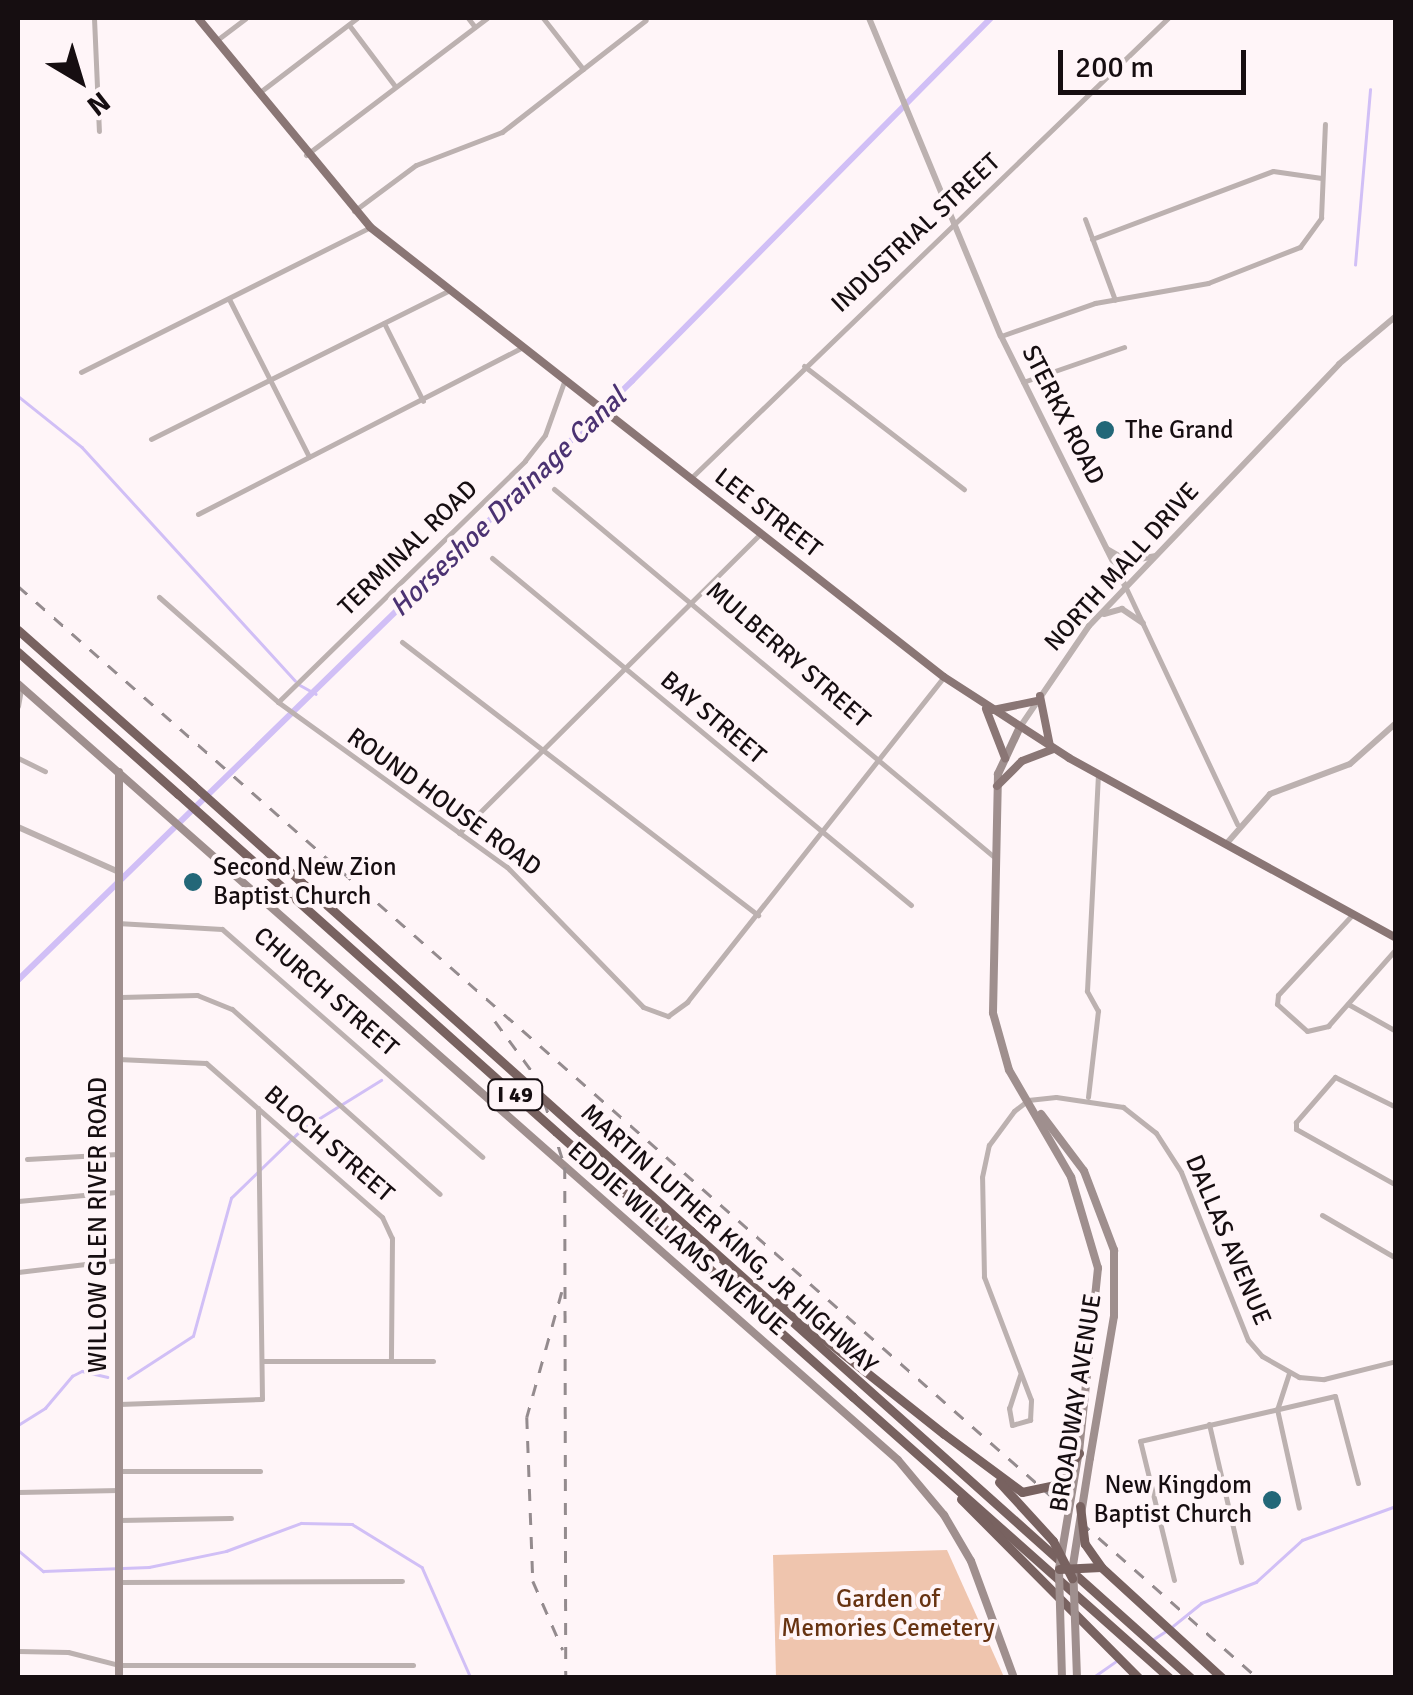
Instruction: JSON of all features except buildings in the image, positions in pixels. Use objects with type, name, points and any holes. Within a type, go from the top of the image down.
[{"type":"highway","name":"MARTIN LUTHER KING, JR HIGHWAY","points":[[18,630],[1190,1678]]},
{"type":"highway","name":"MARTIN LUTHER KING, JR HIGHWAY","points":[[18,652],[1170,1678]]},
{"type":"highway","points":[[706,1244],[982,1466],[1061,1554],[1072,1578]]},
{"type":"highway","points":[[916,1452],[1138,1676]]},
{"type":"highway","points":[[982,1466],[1035,1493],[1055,1485],[1079,1453]]},
{"type":"highway","points":[[1080,1506],[1085,1544],[1101,1567],[1222,1678]]},
{"type":"highway","points":[[1066,1567],[1101,1567]]},
{"type":"main road","name":"LEE STREET","points":[[198,18],[306,155],[370,227],[944,677],[1051,748],[1396,938]]},
{"type":"main road","name":"EDDIE WILLIAMS AVENUE","points":[[20,686],[898,1460],[944,1515],[971,1561],[1014,1678]]},
{"type":"main road","points":[[997,786],[1022,761],[1051,748],[1038,698],[988,708],[1005,758]]},
{"type":"main road","name":"BROADWAY AVENUE","points":[[1019,729],[997,786],[993,1013],[1010,1070],[1071,1177],[1098,1268],[1079,1453],[1061,1554]]},
{"type":"main road","name":"WILLOW GLEN RIVER ROAD","points":[[119,772],[120,1678]]},
{"type":"main road","name":"BROADWAY AVENUE","points":[[1028,1100],[1084,1171],[1114,1250],[1114,1316],[1090,1458],[1066,1567],[1062,1678]]},
{"type":"main road","points":[[1072,1578],[1077,1678]]},
{"type":"street","points":[[94,18],[99,131]]},
{"type":"street","points":[[216,41],[246,18]]},
{"type":"street","points":[[258,94],[357,18]]},
{"type":"street","points":[[468,18],[475,26]]},
{"type":"street","points":[[306,155],[487,18]]},
{"type":"street","points":[[543,18],[583,69]]},
{"type":"street","name":"STERKX ROAD","points":[[869,18],[907,119],[1001,336],[1126,588],[1236,824]]},
{"type":"street","name":"INDUSTRIAL STREET","points":[[691,478],[804,366],[954,230],[1168,18]]},
{"type":"street","points":[[354,212],[416,165],[502,132],[646,20]]},
{"type":"street","points":[[348,24],[395,86]]},
{"type":"street","points":[[1001,336],[1115,300],[1191,288],[1300,247],[1321,218],[1324,124]]},
{"type":"street","points":[[1092,238],[1273,171],[1322,178]]},
{"type":"street","points":[[1085,218],[1115,300]]},
{"type":"street","points":[[81,372],[370,227]]},
{"type":"street","points":[[151,439],[450,290]]},
{"type":"street","points":[[229,299],[309,457]]},
{"type":"street","name":"NORTH MALL DRIVE","points":[[1019,729],[1098,617],[1339,364],[1396,316]]},
{"type":"street","points":[[384,322],[424,401]]},
{"type":"street","points":[[198,514],[424,401],[524,346]]},
{"type":"street","points":[[1023,382],[1124,348]]},
{"type":"street","points":[[804,366],[964,490]]},
{"type":"street","name":"TERMINAL ROAD","points":[[281,704],[525,461],[544,435],[566,379]]},
{"type":"street","name":"MULBERRY STREET","points":[[554,489],[695,600],[993,856]]},
{"type":"street","points":[[460,832],[761,533]]},
{"type":"street","points":[[1105,546],[1128,562],[1156,556]]},
{"type":"street","name":"BAY STREET","points":[[492,558],[822,836],[911,906]]},
{"type":"street","points":[[158,597],[281,704]]},
{"type":"street","points":[[1098,617],[1122,609],[1142,623]]},
{"type":"street","points":[[402,642],[758,915],[944,677]]},
{"type":"street","points":[[18,706],[20,686]]},
{"type":"street","name":"ROUND HOUSE ROAD","points":[[281,704],[521,880],[651,1013],[668,1016],[687,1002],[758,915]]},
{"type":"street","points":[[1227,842],[1236,824],[1280,788],[1350,764],[1396,723]]},
{"type":"street","points":[[18,758],[45,771]]},
{"type":"street","points":[[1088,1097],[1098,1011],[1087,991],[1098,774]]},
{"type":"street","points":[[18,827],[117,872]]},
{"type":"street","points":[[1354,913],[1283,986],[1277,1004],[1307,1031],[1328,1026],[1396,949]]},
{"type":"street","name":"CHURCH STREET","points":[[117,923],[222,929],[482,1157]]},
{"type":"street","points":[[118,997],[197,995],[222,1003],[440,1194]]},
{"type":"street","points":[[1348,1004],[1396,1031]]},
{"type":"street","name":"BLOCH STREET","points":[[118,1059],[200,1060],[389,1226],[391,1362]]},
{"type":"street","points":[[1396,1107],[1340,1076],[1296,1122],[1296,1129],[1396,1186]]},
{"type":"street","name":"DALLAS AVENUE","points":[[1028,1100],[1088,1097],[1123,1106],[1156,1133],[1181,1172],[1248,1340],[1289,1373]]},
{"type":"street","points":[[1020,1375],[1009,1408],[1012,1426],[1030,1420],[1029,1388],[1020,1375],[984,1277],[980,1230],[989,1145],[1028,1100]]},
{"type":"street","points":[[119,1404],[256,1404],[262,1400],[258,1108]]},
{"type":"street","points":[[27,1159],[118,1154]]},
{"type":"street","points":[[18,1201],[117,1192]]},
{"type":"street","points":[[1322,1216],[1396,1258]]},
{"type":"street","points":[[18,1272],[118,1260]]},
{"type":"street","points":[[263,1361],[433,1361]]},
{"type":"street","points":[[1300,1508],[1276,1410],[1289,1373],[1324,1379],[1396,1361]]},
{"type":"street","points":[[1174,1580],[1140,1441],[1335,1396],[1358,1483]]},
{"type":"street","points":[[1209,1424],[1241,1562]]},
{"type":"street","points":[[119,1472],[260,1471]]},
{"type":"street","points":[[18,1492],[119,1490]]},
{"type":"street","points":[[120,1520],[230,1518]]},
{"type":"street","points":[[120,1580],[402,1581]]},
{"type":"street","points":[[18,1651],[60,1651],[119,1665],[413,1665]]},
{"type":"green space","name":"Garden of Memories Cemetery","points":[[947,1550],[1004,1677],[776,1677],[773,1555]]},
{"type":"waterway","name":"Horseshoe Drainage Canal","points":[[18,980],[632,381],[991,18]]},
{"type":"waterway","points":[[1355,265],[1370,90]]},
{"type":"waterway","points":[[18,396],[82,447],[295,680]]},
{"type":"waterway","points":[[300,685],[316,694]]},
{"type":"waterway","points":[[128,1378],[193,1336],[231,1198],[302,1129],[381,1080]]},
{"type":"waterway","points":[[18,1425],[45,1408],[72,1376],[82,1371],[107,1377]]},
{"type":"waterway","points":[[1173,1626],[1201,1603],[1256,1582],[1302,1540],[1396,1506]]},
{"type":"waterway","points":[[18,1550],[43,1571],[149,1567],[226,1551],[301,1523],[352,1524],[422,1567],[471,1678]]},
{"type":"waterway","points":[[1152,1640],[1166,1631]]},
{"type":"waterway","points":[[1092,1678],[1115,1662]]},
{"type":"railway","points":[[18,586],[1258,1678]]},
{"type":"railway","points":[[495,1021],[537,1078],[565,1167],[566,1678]]},
{"type":"railway","points":[[562,1292],[527,1417],[533,1581],[563,1650]]},
{"type":"place","name":"The Grand","points":[[1105,430]]},
{"type":"place","name":"Second New Zion Baptist Church","points":[[193,882]]},
{"type":"place","name":"New Kingdom Baptist Church","points":[[1272,1500]]}]
